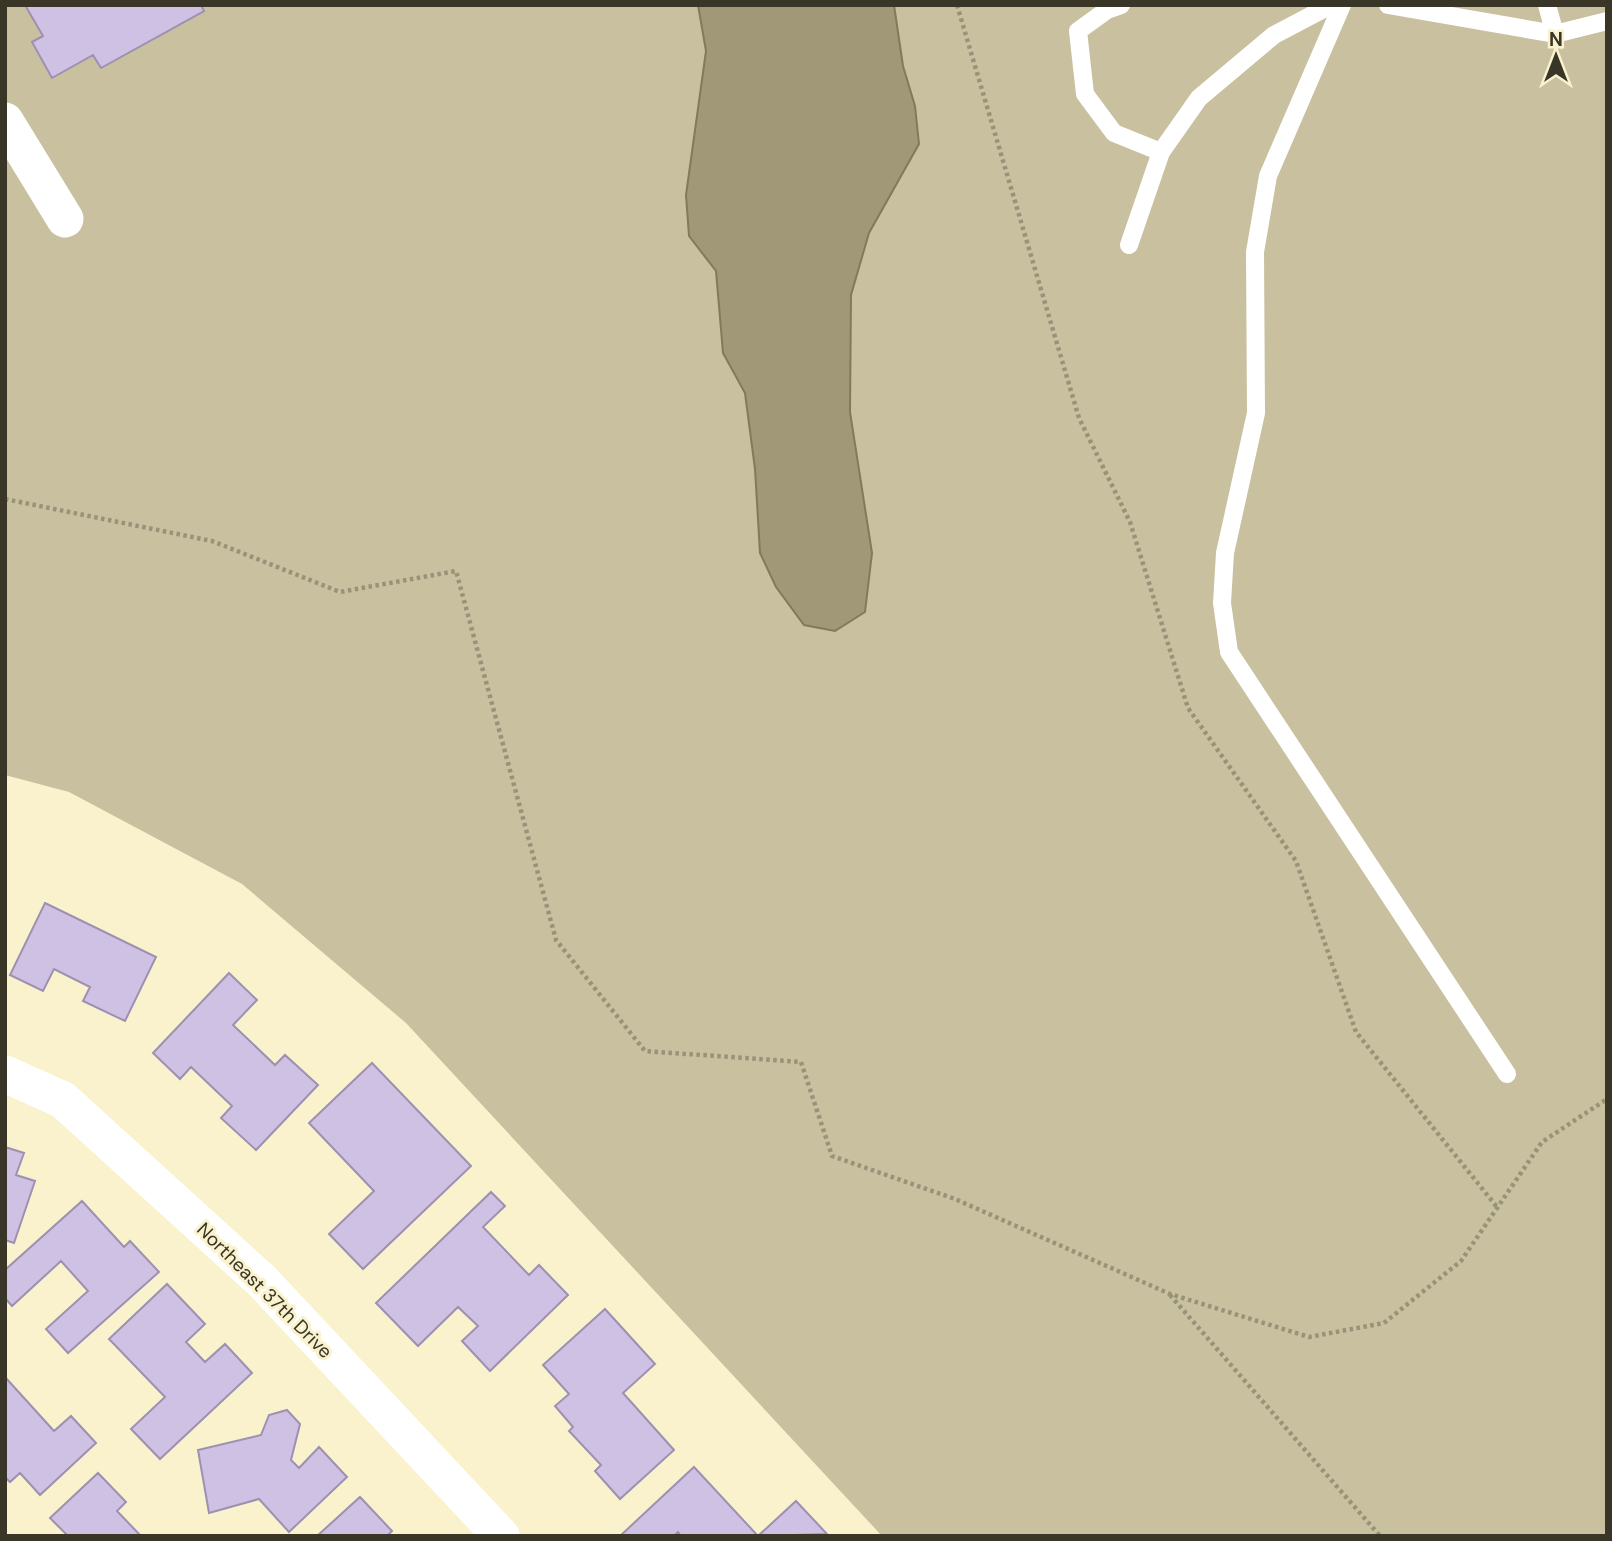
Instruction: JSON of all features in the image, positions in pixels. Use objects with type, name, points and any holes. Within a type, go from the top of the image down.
[{"type":"street","points":[[5,121],[65,219]]},
{"type":"street","name":"Northeast 37th Drive","points":[[5,1074],[63,1100],[262,1281],[501,1536]]},
{"type":"lane","points":[[1121,5],[1107,10],[1078,31],[1085,94],[1114,133],[1161,152]]},
{"type":"lane","points":[[1129,245],[1161,152],[1199,99],[1274,35],[1331,5]]},
{"type":"lane","points":[[1342,5],[1268,176],[1255,252],[1256,414],[1225,553],[1222,603],[1230,652],[1507,1074]]},
{"type":"lane","points":[[1388,5],[1555,34],[1607,21]]},
{"type":"lane","points":[[1547,5],[1555,34]]},
{"type":"path","points":[[957,5],[1079,418],[1130,522],[1188,708],[1296,860],[1356,1032],[1497,1207]]},
{"type":"path","points":[[5,499],[212,541],[340,592],[456,572],[556,940],[645,1051],[801,1062],[832,1156],[955,1199],[1170,1294],[1309,1337],[1384,1323],[1461,1261],[1542,1142],[1607,1099]]},
{"type":"path","points":[[1170,1294],[1380,1536]]},
{"type":"shaded area","points":[[5,5],[1607,5],[1607,1536],[882,1536],[406,1023],[242,884],[69,792],[5,775]]},
{"type":"shaded area","points":[[698,5],[894,5],[903,66],[915,106],[919,144],[869,233],[851,295],[850,412],[872,553],[865,612],[835,631],[804,625],[776,587],[760,553],[755,469],[745,393],[723,353],[716,271],[689,236],[686,195],[706,51]]},
{"type":"building","points":[[25,5],[201,5],[204,11],[101,68],[93,55],[52,78],[32,42],[43,36]]},
{"type":"building","points":[[45,903],[156,957],[125,1021],[83,1001],[90,987],[54,969],[43,991],[10,975]]},
{"type":"building","points":[[229,973],[257,1000],[233,1025],[275,1065],[285,1055],[318,1085],[256,1150],[221,1118],[232,1106],[191,1067],[180,1079],[153,1053]]},
{"type":"building","points":[[372,1063],[471,1166],[363,1269],[329,1234],[374,1191],[309,1123]]},
{"type":"building","points":[[5,1147],[24,1153],[16,1175],[35,1181],[14,1243],[5,1240]]},
{"type":"building","points":[[491,1192],[505,1206],[483,1227],[529,1275],[539,1265],[568,1295],[490,1371],[462,1341],[478,1326],[458,1307],[418,1346],[376,1303]]},
{"type":"building","points":[[82,1201],[124,1247],[130,1241],[159,1272],[68,1353],[46,1329],[88,1291],[61,1261],[12,1306],[5,1298],[5,1270]]},
{"type":"building","points":[[167,1284],[205,1324],[186,1342],[205,1362],[225,1344],[252,1373],[160,1459],[131,1429],[165,1397],[109,1339]]},
{"type":"building","points":[[605,1309],[655,1364],[623,1393],[674,1450],[620,1499],[595,1471],[601,1465],[569,1431],[573,1427],[555,1406],[569,1394],[543,1365]]},
{"type":"building","points":[[5,1377],[54,1431],[71,1416],[96,1443],[40,1495],[20,1473],[10,1482],[5,1477]]},
{"type":"building","points":[[287,1410],[300,1424],[291,1460],[299,1468],[319,1447],[347,1477],[289,1532],[259,1499],[209,1513],[198,1450],[261,1435],[269,1415]]},
{"type":"building","points":[[694,1467],[758,1536],[681,1536],[678,1532],[674,1536],[620,1536]]},
{"type":"building","points":[[98,1473],[126,1502],[117,1511],[141,1536],[68,1536],[50,1518]]},
{"type":"building","points":[[360,1497],[392,1531],[387,1536],[317,1536]]},
{"type":"building","points":[[796,1501],[827,1534],[758,1536]]}]
